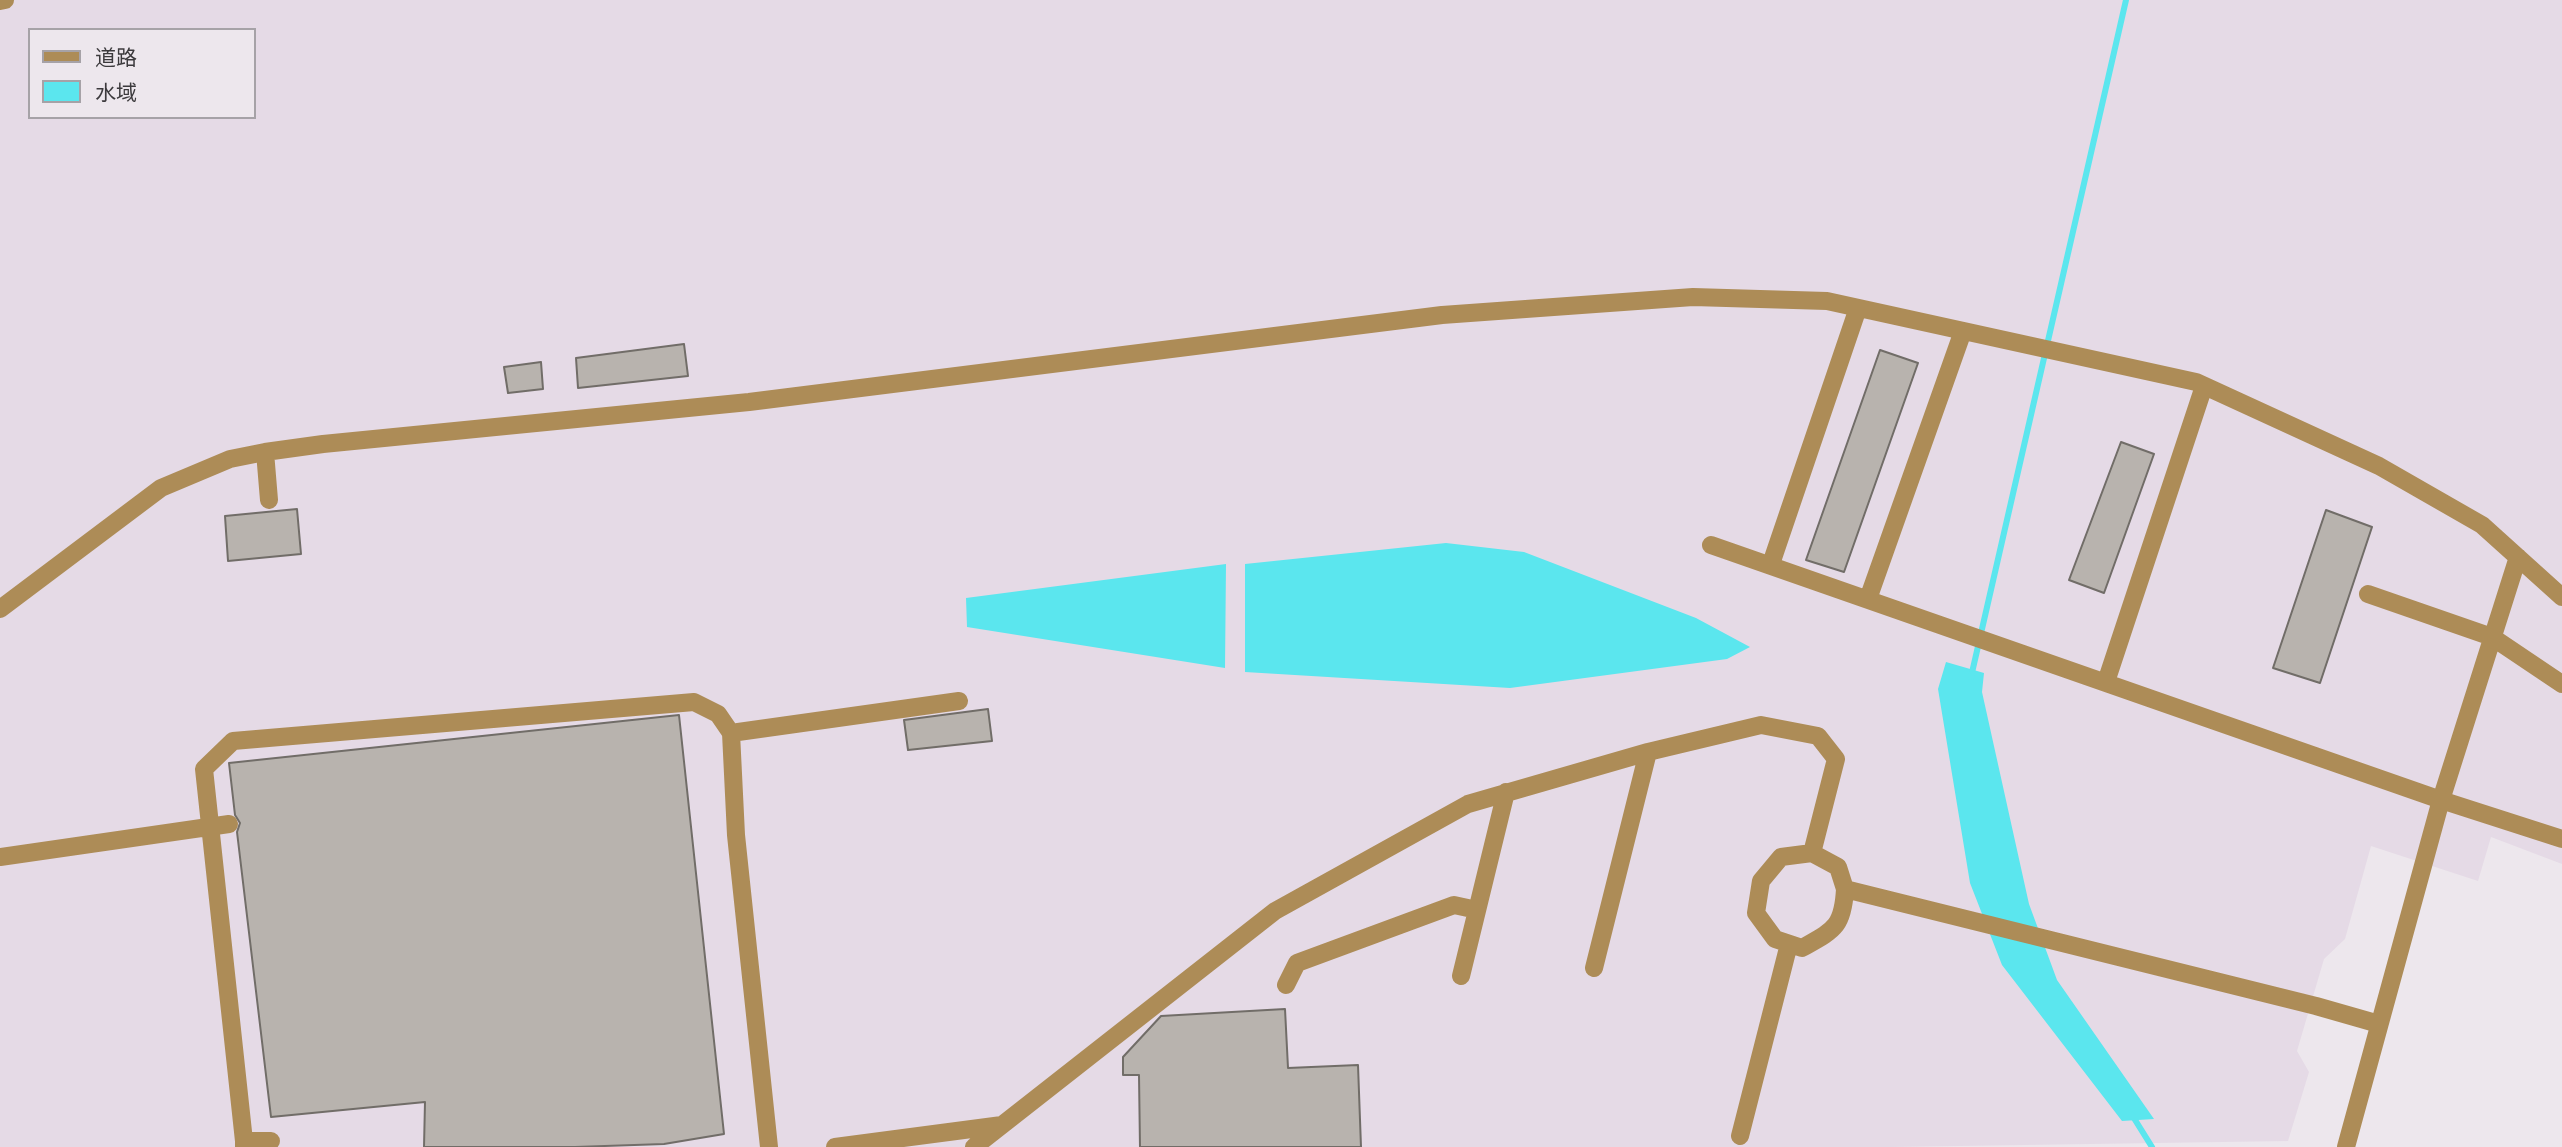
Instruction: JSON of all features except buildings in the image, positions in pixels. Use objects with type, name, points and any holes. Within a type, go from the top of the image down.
[{"type":"street","points":[[0,609],[161,488],[230,459],[264,452],[749,402],[1442,315],[1693,297],[1827,301],[2196,382],[2379,466],[2482,525],[2562,597]]},
{"type":"street","points":[[1773,558],[1858,308]]},
{"type":"street","points":[[1868,599],[1963,331]]},
{"type":"street","points":[[2106,682],[2204,386]]},
{"type":"street","points":[[264,452],[269,500]]},
{"type":"street","points":[[1711,545],[2441,800],[2562,839]]},
{"type":"street","points":[[2346,1147],[2441,800],[2518,557]]},
{"type":"street","points":[[2368,594],[2492,637],[2562,684]]},
{"type":"street","points":[[731,733],[959,701]]},
{"type":"street","points":[[271,1141],[244,1144],[204,769],[233,741],[694,702],[718,714],[731,733],[736,835],[769,1147]]},
{"type":"street","points":[[975,1147],[1275,911],[1468,803],[1648,752],[1761,725],[1818,736],[1836,759],[1812,853]]},
{"type":"street","points":[[1594,968],[1648,752]]},
{"type":"street","points":[[1461,976],[1506,792]]},
{"type":"street","points":[[0,857],[229,824]]},
{"type":"street","points":[[1812,853],[1838,867],[1845,889],[1843,915],[1829,933],[1802,948],[1775,940],[1756,913],[1761,881],[1781,857],[1812,853]]},
{"type":"street","points":[[1845,889],[2379,1024]]},
{"type":"street","points":[[1286,985],[1297,963],[1454,905],[1477,910]]},
{"type":"street","points":[[1740,1136],[1789,944]]},
{"type":"street","points":[[835,1147],[1002,1125]]},
{"type":"shaded area","points":[[0,0],[2562,0],[2562,864],[2491,837],[2478,881],[2371,846],[2345,939],[2324,959],[2297,1051],[2309,1072],[2288,1141],[1892,1147],[0,1147]]},
{"type":"water","points":[[1446,543],[1524,552],[1696,618],[1750,647],[1727,659],[1510,688],[1245,672],[1245,564]]},
{"type":"water","points":[[1226,564],[1225,668],[967,627],[966,598]]},
{"type":"water","points":[[1946,662],[1984,673],[1982,692],[2029,904],[2057,980],[2154,1119],[2122,1121],[2002,965],[1970,883],[1938,689]]},
{"type":"waterway","points":[[1971,677],[2126,0]]},
{"type":"waterway","points":[[2132,1115],[2152,1147]]}]
